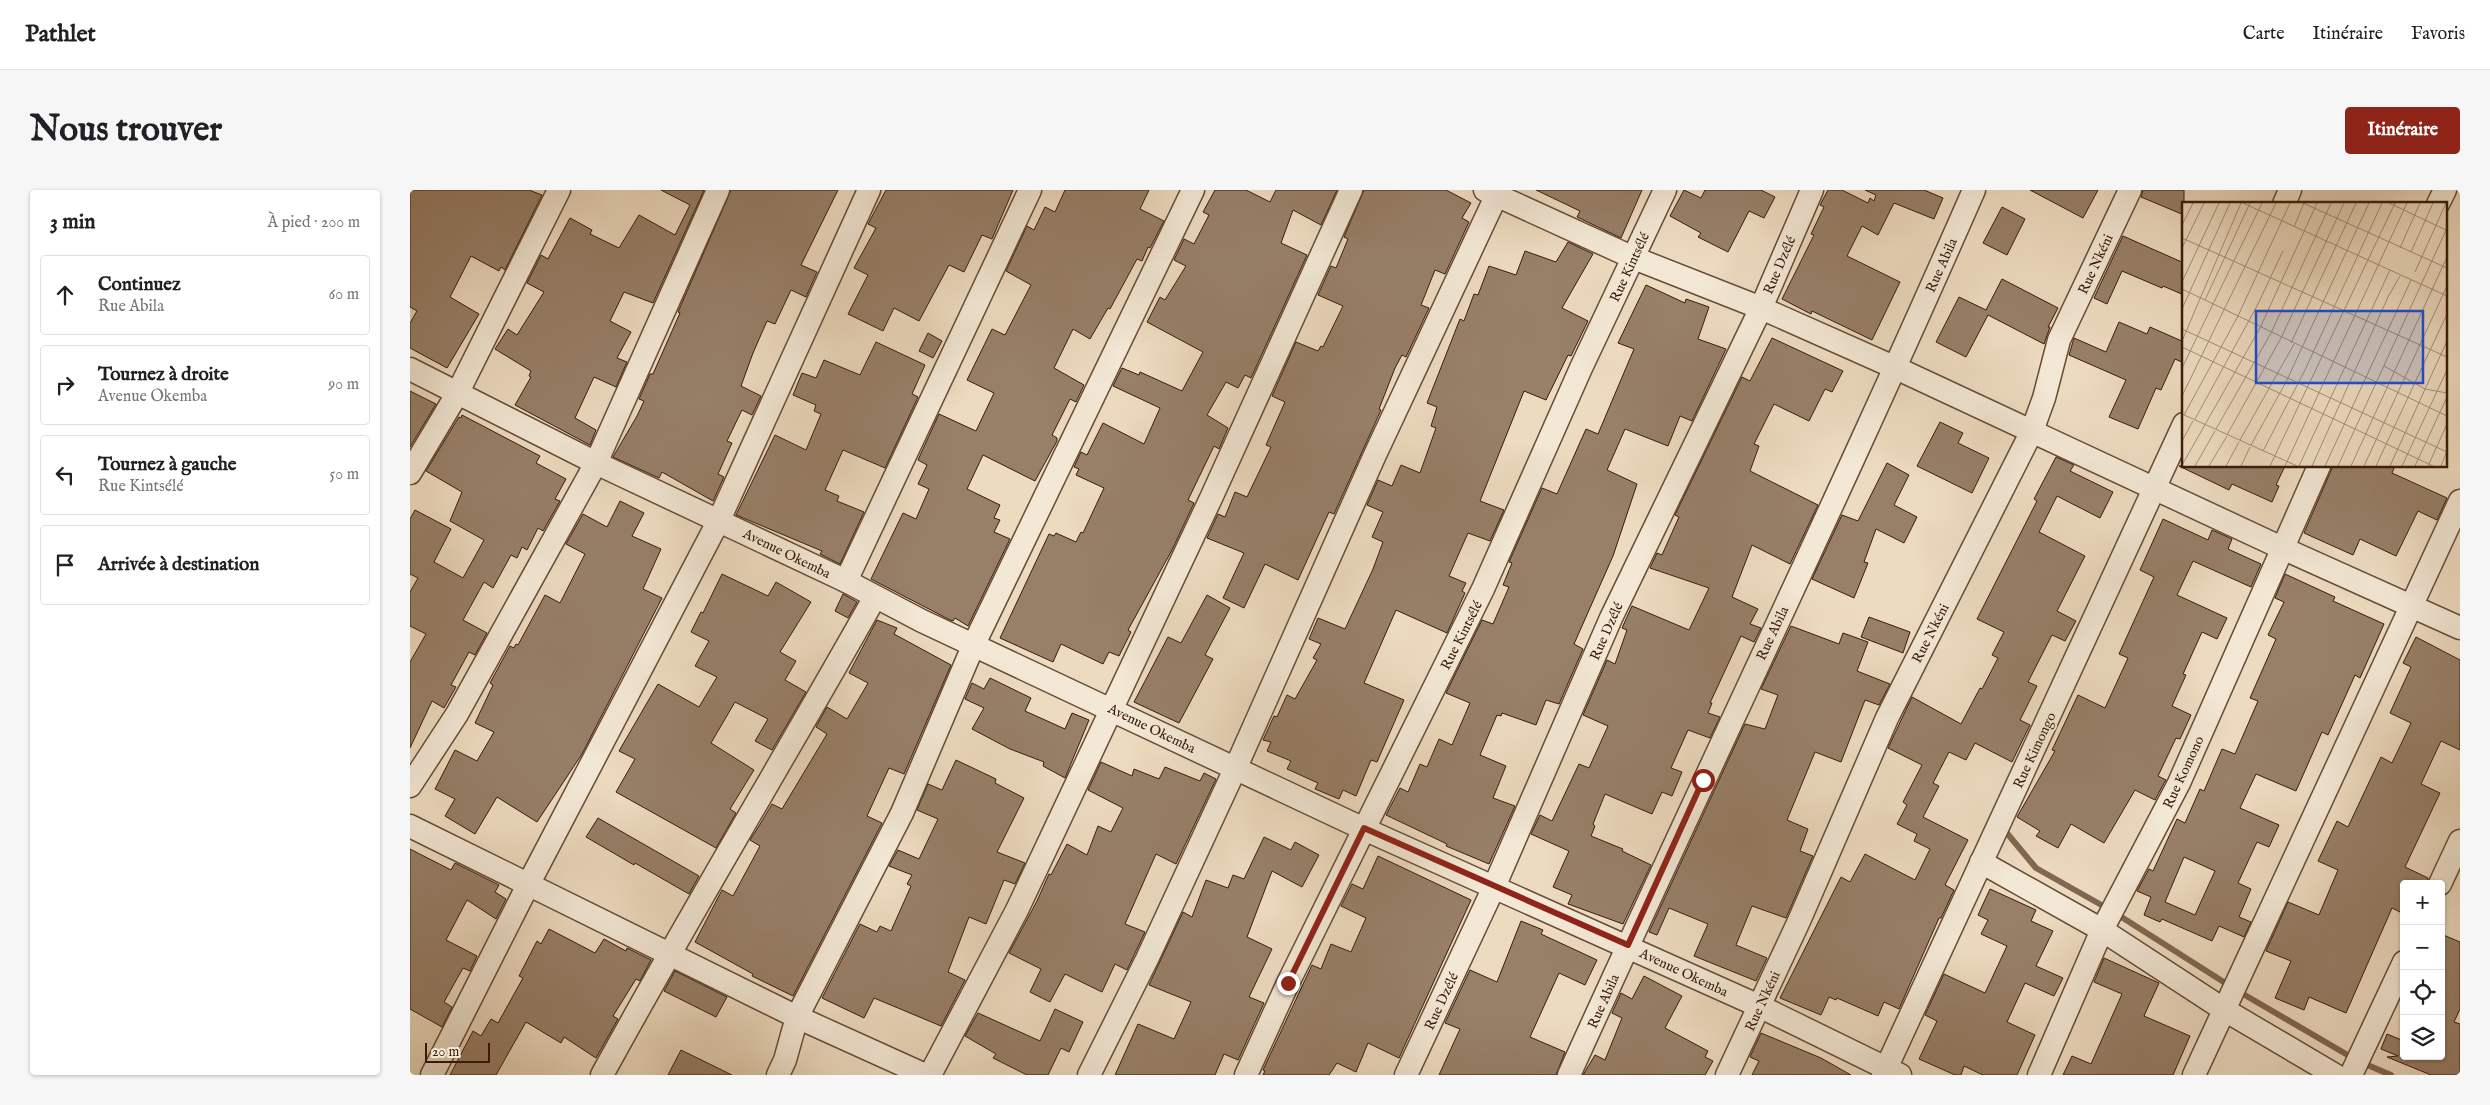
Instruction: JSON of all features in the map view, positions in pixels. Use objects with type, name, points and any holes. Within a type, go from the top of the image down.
[{"type":"street","points":[[410,473],[458,394],[559,190]]},
{"type":"street","points":[[410,786],[458,714],[596,464],[718,190]]},
{"type":"street","points":[[432,1075],[529,883],[719,520],[868,190]]},
{"type":"street","points":[[846,582],[1030,190]]},
{"type":"street","points":[[778,1075],[786,1060],[797,1017],[902,813],[974,644],[1193,190]]},
{"type":"street","points":[[930,1075],[1016,910],[1212,496],[1351,190]]},
{"type":"street","name":"Rue Kintsélé","points":[[1246,1075],[1288,983],[1484,589],[1581,368],[1665,190]]},
{"type":"street","name":"Rue Dzélé","points":[[1406,1075],[1494,887],[1611,618],[1761,308],[1812,190]]},
{"type":"street","name":"Rue Abila","points":[[1569,1075],[1896,368],[1974,190]]},
{"type":"street","name":"Rue Nkéni","points":[[1727,1075],[1887,718],[2032,431],[2044,398],[2060,340],[2130,190]]},
{"type":"street","points":[[2285,202],[2290,190]]},
{"type":"street","points":[[2439,202],[2445,190]]},
{"type":"street","points":[[1089,1075],[1147,959],[1236,767],[1494,192],[1634,258],[1761,308],[1896,368],[2282,548],[2460,628]]},
{"type":"street","name":"Avenue Okemba","points":[[410,369],[596,464],[719,520],[974,644],[1364,828],[1628,945],[1759,1006],[1890,1073]]},
{"type":"street","name":"Rue Kimongo","points":[[1890,1073],[1981,862],[2182,428]]},
{"type":"street","name":"Rue Komono","points":[[2039,1075],[2102,930],[2179,783],[2318,468]]},
{"type":"street","points":[[2194,1075],[2223,1009],[2413,606],[2460,501]]},
{"type":"street","points":[[602,1075],[669,953],[780,766],[875,596]]},
{"type":"street","points":[[410,826],[529,883],[797,1017],[925,1075]]},
{"type":"street","points":[[2442,880],[2460,841]]},
{"type":"street","points":[[1981,862],[2102,930],[2223,1009],[2335,1075]]},
{"type":"street","points":[[2351,1075],[2400,970]]},
{"type":"building","points":[[410,190],[529,190],[542,195],[505,270],[501,267],[499,271],[471,256],[450,297],[479,314],[447,368],[410,348],[410,323],[417,311],[410,307]]},
{"type":"building","points":[[661,190],[704,190],[653,303],[624,292],[610,321],[631,332],[617,358],[627,362],[616,387],[594,377],[575,418],[596,430],[590,445],[515,405],[531,377],[529,376],[531,371],[495,349],[508,329],[517,335],[544,292],[527,283],[541,255],[548,259],[570,218],[592,230],[590,234],[619,248],[639,215],[675,235],[690,205]]},
{"type":"building","points":[[731,190],[838,190],[801,265],[817,272],[806,297],[791,290],[775,324],[767,321],[753,353],[741,386],[761,396],[752,415],[742,410],[727,441],[732,443],[718,474],[724,477],[713,501],[662,472],[659,478],[613,457],[644,401],[639,399],[650,374],[653,374],[680,313],[678,312]]},
{"type":"building","points":[[886,190],[1013,190],[992,239],[982,235],[964,272],[949,265],[919,321],[894,308],[883,331],[848,314],[868,275],[854,268],[876,228],[868,224]]},
{"type":"building","points":[[1065,190],[1149,190],[1140,209],[1164,221],[1142,261],[1137,259],[1110,309],[1108,308],[1090,339],[1073,329],[1054,368],[1084,385],[1076,402],[1070,399],[1052,435],[1057,438],[1057,441],[1035,481],[983,455],[967,489],[1000,505],[994,518],[1000,520],[994,532],[1010,539],[968,626],[955,618],[953,621],[950,620],[871,579],[903,513],[916,519],[929,489],[918,484],[927,465],[918,460],[939,414],[976,431],[994,393],[967,380],[992,329],[1005,335],[1031,285],[1006,271],[1027,226],[1034,230],[1045,207],[1055,212]]},
{"type":"building","points":[[1215,190],[1246,190],[1270,202],[1276,190],[1337,190],[1321,225],[1293,210],[1281,243],[1307,255],[1251,378],[1245,375],[1238,388],[1226,382],[1207,415],[1228,428],[1219,449],[1214,446],[1188,500],[1194,503],[1172,550],[1128,630],[1131,632],[1119,656],[1109,652],[1103,664],[1061,644],[1053,662],[1000,638],[1049,534],[1054,536],[1056,533],[1076,542],[1081,532],[1083,533],[1104,488],[1076,475],[1079,469],[1074,467],[1081,452],[1087,455],[1103,423],[1144,444],[1160,408],[1113,386],[1122,368],[1139,375],[1140,372],[1182,391],[1203,352],[1147,322],[1160,297],[1165,300],[1186,266],[1174,260],[1184,239],[1194,244],[1209,215],[1203,212]]},
{"type":"building","points":[[1364,190],[1446,190],[1471,203],[1462,218],[1469,222],[1445,274],[1435,270],[1421,305],[1429,308],[1406,357],[1402,355],[1395,368],[1379,409],[1381,410],[1334,514],[1329,512],[1298,580],[1265,564],[1244,608],[1223,598],[1244,553],[1207,538],[1218,514],[1225,517],[1235,492],[1247,497],[1271,447],[1266,445],[1285,402],[1272,396],[1296,342],[1318,351],[1321,346],[1323,347],[1343,306],[1318,295],[1331,266],[1336,268],[1348,239],[1344,237]]},
{"type":"building","points":[[1536,190],[1642,190],[1621,238],[1577,217],[1580,211]]},
{"type":"building","points":[[1684,190],[1701,198],[1705,190],[1761,190],[1775,197],[1764,218],[1749,211],[1728,252],[1698,237],[1701,233],[1670,216]]},
{"type":"building","points":[[1828,190],[1842,190],[1868,203],[1870,198],[1874,201],[1876,195],[1865,190],[1924,190],[1943,198],[1934,219],[1894,203],[1878,235],[1862,226],[1847,256],[1900,282],[1872,340],[1812,311],[1811,314],[1782,299],[1814,235],[1811,234],[1824,207],[1820,205]]},
{"type":"building","points":[[2030,190],[2098,190],[2083,218]]},
{"type":"building","points":[[2143,190],[2184,190],[2182,214],[2141,197]]},
{"type":"building","points":[[2002,207],[2025,219],[2007,255],[1983,243]]},
{"type":"building","points":[[2123,236],[2182,262],[2182,294],[2122,271],[2107,304],[2094,298]]},
{"type":"building","points":[[1568,242],[1593,254],[1562,308],[1588,321],[1571,356],[1568,355],[1546,400],[1524,391],[1480,501],[1504,510],[1490,541],[1468,533],[1449,576],[1466,583],[1462,591],[1465,593],[1447,633],[1396,610],[1364,683],[1404,700],[1377,762],[1371,760],[1356,796],[1343,790],[1339,799],[1315,789],[1318,783],[1287,769],[1291,761],[1267,751],[1271,742],[1263,740],[1274,716],[1277,717],[1287,695],[1295,699],[1317,660],[1313,658],[1321,644],[1309,639],[1318,618],[1345,629],[1373,569],[1383,542],[1372,537],[1383,512],[1367,505],[1378,480],[1392,486],[1401,465],[1420,473],[1436,428],[1431,426],[1437,407],[1427,403],[1460,319],[1464,321],[1474,294],[1478,295],[1489,266],[1516,275],[1525,251],[1556,262]]},
{"type":"building","points":[[2002,279],[2058,308],[2048,327],[2050,327],[2044,344],[1988,315],[1966,357],[1936,342],[1959,297],[1986,310]]},
{"type":"building","points":[[1646,285],[1685,303],[1686,299],[1709,307],[1698,339],[1726,349],[1692,421],[1680,416],[1668,446],[1625,429],[1607,470],[1637,484],[1613,556],[1574,644],[1583,649],[1559,704],[1546,700],[1536,725],[1502,713],[1501,716],[1497,715],[1480,755],[1506,766],[1493,798],[1515,806],[1489,864],[1446,846],[1447,844],[1386,815],[1400,788],[1408,792],[1420,764],[1427,767],[1439,739],[1452,745],[1470,703],[1446,693],[1482,620],[1493,624],[1509,587],[1503,585],[1512,563],[1509,562],[1542,488],[1557,494],[1586,429],[1598,434],[1634,349],[1618,343]]},
{"type":"building","points":[[2119,322],[2147,334],[2150,327],[2182,341],[2182,362],[2175,359],[2161,390],[2156,388],[2138,429],[2109,417],[2126,380],[2069,355],[2074,338],[2106,352]]},
{"type":"building","points":[[928,333],[942,341],[933,358],[919,351]]},
{"type":"building","points":[[1772,338],[1843,371],[1832,392],[1825,389],[1809,421],[1774,404],[1754,444],[1759,446],[1750,471],[1818,505],[1790,564],[1752,545],[1732,597],[1758,609],[1750,624],[1761,628],[1754,642],[1741,636],[1710,703],[1712,703],[1708,713],[1720,717],[1710,738],[1688,730],[1671,768],[1682,772],[1672,796],[1662,792],[1652,814],[1605,794],[1593,824],[1595,826],[1591,836],[1623,849],[1622,851],[1651,865],[1623,924],[1568,904],[1572,895],[1553,887],[1569,851],[1531,834],[1540,815],[1552,821],[1579,764],[1589,768],[1608,726],[1583,715],[1607,660],[1615,664],[1627,630],[1622,628],[1632,606],[1689,630],[1709,588],[1650,568],[1657,553],[1662,555],[1679,517],[1675,515],[1742,377],[1750,381]]},
{"type":"building","points":[[876,342],[925,365],[912,394],[918,397],[885,468],[843,450],[825,490],[839,496],[837,501],[864,512],[840,564],[820,554],[822,551],[736,515],[775,435],[806,450],[821,414],[814,411],[816,405],[793,395],[802,373],[816,378],[824,360],[860,375]]},
{"type":"building","points":[[410,391],[436,404],[410,447]]},
{"type":"building","points":[[462,415],[540,456],[536,463],[566,479],[555,499],[560,501],[543,531],[538,528],[527,550],[522,547],[517,558],[511,555],[493,588],[484,582],[463,620],[487,633],[475,655],[469,652],[451,685],[456,687],[444,708],[432,701],[410,748],[410,662],[426,634],[410,626],[410,592],[418,578],[410,574],[410,519],[415,510],[451,529],[434,562],[463,578],[484,540],[450,521],[462,492],[426,471]]},
{"type":"building","points":[[1940,422],[1963,433],[1958,443],[1989,458],[1972,493],[1917,466]]},
{"type":"building","points":[[2056,457],[2074,465],[2070,471],[2113,492],[2100,518],[2057,496],[2039,532],[2085,556],[2057,611],[2076,621],[2065,641],[2052,635],[2028,682],[2037,686],[2020,720],[2030,725],[2012,762],[1975,743],[1966,760],[1949,752],[1933,783],[1939,786],[1923,817],[1968,840],[1945,885],[1954,890],[1941,918],[1939,918],[1899,1009],[1884,1002],[1878,1016],[1837,998],[1836,1000],[1829,997],[1821,1015],[1780,998],[1841,877],[1850,882],[1865,854],[1915,880],[1930,849],[1914,841],[1917,834],[1897,824],[1907,805],[1903,802],[1922,765],[1888,748],[1912,697],[1961,724],[1980,688],[1982,689],[1998,658],[1992,655],[2004,632],[1977,619],[2037,501],[2034,499]]},
{"type":"building","points":[[1887,463],[1909,475],[1894,505],[1917,517],[1904,543],[1876,529],[1864,562],[1868,563],[1854,598],[1812,579],[1842,515],[1858,521]]},
{"type":"building","points":[[2183,468],[2284,468],[2276,485],[2279,486],[2272,502],[2232,484],[2229,490]]},
{"type":"building","points":[[2332,468],[2394,468],[2392,473],[2447,498],[2437,520],[2418,511],[2396,556],[2360,539],[2353,555],[2304,533]]},
{"type":"building","points":[[620,501],[644,513],[632,536],[661,549],[643,589],[662,598],[582,754],[537,822],[497,797],[475,834],[445,816],[455,799],[435,789],[455,750],[477,761],[494,732],[475,723],[493,685],[490,683],[510,646],[514,648],[516,644],[518,645],[545,595],[560,603],[585,554],[566,544],[583,514],[607,527]]},
{"type":"building","points":[[2163,519],[2208,540],[2212,530],[2232,539],[2228,549],[2261,564],[2251,587],[2193,561],[2177,595],[2227,618],[2217,639],[2202,632],[2183,674],[2186,675],[2172,706],[2191,715],[2180,739],[2176,738],[2158,776],[2166,780],[2155,800],[2135,790],[2104,843],[2071,824],[2058,848],[2036,836],[2040,831],[2017,817],[2055,751],[2052,750],[2078,695],[2105,708],[2128,658],[2119,654],[2154,577],[2140,570]]},
{"type":"building","points":[[722,574],[768,596],[776,582],[811,602],[780,652],[796,661],[785,680],[806,692],[772,750],[755,741],[768,719],[735,702],[711,743],[754,770],[730,809],[736,813],[716,848],[616,792],[635,759],[619,751],[658,684],[699,707],[717,677],[695,666],[709,641],[691,632],[701,612],[703,613]]},
{"type":"building","points":[[2285,574],[2335,597],[2333,601],[2384,624],[2360,678],[2355,675],[2328,735],[2322,732],[2296,791],[2256,774],[2240,808],[2279,825],[2269,847],[2257,842],[2238,883],[2251,889],[2239,917],[2251,922],[2244,937],[2219,926],[2212,941],[2162,919],[2160,922],[2144,915],[2151,897],[2137,891],[2149,869],[2153,871],[2177,819],[2185,823],[2200,789],[2204,791],[2222,749],[2235,754],[2258,701],[2250,698],[2276,639],[2268,635],[2284,602],[2275,598]],"holes":[[[2184,857],[2215,871],[2195,915],[2165,902]]]},
{"type":"building","points":[[843,594],[857,602],[848,618],[835,611]]},
{"type":"building","points":[[1207,595],[1230,608],[1205,655],[1213,659],[1179,723],[1134,702],[1168,637],[1181,643]]},
{"type":"building","points":[[1869,617],[1910,632],[1903,653],[1861,637]]},
{"type":"building","points":[[877,620],[897,628],[894,634],[951,665],[904,774],[889,768],[867,816],[882,823],[793,996],[752,976],[753,974],[695,942],[722,890],[733,896],[760,846],[750,840],[772,804],[782,809],[827,734],[816,727],[827,707],[847,719],[868,683],[849,673]]},
{"type":"building","points":[[1791,626],[1839,644],[1843,633],[1868,642],[1857,671],[1890,684],[1879,705],[1865,700],[1841,762],[1815,752],[1787,820],[1808,829],[1800,851],[1813,856],[1786,918],[1752,906],[1736,945],[1767,958],[1756,981],[1694,956],[1708,924],[1669,908],[1657,935],[1649,932],[1745,724],[1765,729],[1778,695],[1761,689]]},
{"type":"building","points":[[2416,637],[2460,660],[2460,750],[2441,741],[2421,784],[2440,793],[2405,867],[2428,878],[2428,880],[2400,880],[2400,912],[2392,908],[2346,1013],[2309,997],[2304,1010],[2275,998],[2291,961],[2266,951],[2288,902],[2319,915],[2338,870],[2318,861],[2337,821],[2348,827],[2381,757],[2392,763],[2411,723],[2390,713],[2411,667],[2403,663]]},
{"type":"building","points":[[990,678],[1031,698],[1025,711],[1065,729],[1072,713],[1089,720],[1065,778],[1043,766],[1044,762],[1010,749],[972,729],[984,708],[965,699],[972,683],[984,689]]},
{"type":"building","points":[[956,760],[996,779],[995,783],[1024,798],[997,852],[1025,863],[1015,884],[1004,880],[986,924],[969,917],[948,972],[965,980],[941,1026],[874,998],[864,1018],[822,998],[860,924],[877,932],[880,926],[891,931],[911,886],[907,884],[912,875],[889,866],[898,850],[919,859],[938,819],[917,810],[928,784],[942,790]]},
{"type":"building","points":[[1101,762],[1132,776],[1134,769],[1159,779],[1165,767],[1200,781],[1204,773],[1216,779],[1176,864],[1156,854],[1125,924],[1145,932],[1127,970],[1115,964],[1102,992],[1065,974],[1050,1002],[1030,992],[1041,969],[1009,953],[1049,874],[1051,875],[1067,844],[1087,855],[1098,826],[1111,832],[1123,808],[1088,790]]},
{"type":"building","points":[[598,818],[699,876],[689,894],[586,837]]},
{"type":"building","points":[[1264,837],[1291,850],[1295,842],[1319,855],[1302,887],[1272,871],[1247,937],[1272,949],[1249,997],[1264,1003],[1238,1060],[1224,1054],[1215,1075],[1115,1075],[1138,1024],[1174,1039],[1191,1002],[1149,985],[1183,912],[1192,917],[1206,880],[1228,888],[1233,875],[1244,879]]},
{"type":"building","points":[[410,849],[451,870],[455,863],[499,885],[495,892],[506,899],[496,919],[467,900],[446,940],[477,956],[470,971],[463,968],[444,1002],[452,1007],[442,1027],[410,1009]]},
{"type":"building","points":[[1378,856],[1471,900],[1399,1058],[1368,1043],[1356,1072],[1337,1063],[1329,1075],[1263,1075],[1265,1071],[1263,1070],[1312,965],[1321,969],[1331,944],[1351,952],[1366,918],[1341,906],[1352,884],[1363,889]]},
{"type":"building","points":[[1990,889],[2036,910],[2031,921],[2053,931],[2036,966],[2063,978],[2054,996],[2025,983],[2007,1022],[2035,1035],[2017,1075],[1983,1075],[1964,1066],[1961,1075],[1955,1075],[1919,1059],[1937,1021],[1925,1015],[1944,974],[1985,993],[2007,946],[1981,934],[1988,920],[1978,915]]},
{"type":"building","points":[[1521,921],[1543,930],[1541,934],[1597,960],[1585,985],[1559,973],[1530,1037],[1565,1052],[1556,1075],[1439,1075],[1460,1029],[1445,1023],[1470,970],[1497,982]]},
{"type":"building","points":[[549,929],[595,953],[604,939],[626,951],[627,948],[651,960],[640,981],[636,979],[613,1016],[618,1019],[596,1058],[564,1037],[561,1043],[526,1022],[496,1075],[450,1075],[473,1031],[481,1036],[491,1019],[498,1023],[523,978],[519,976],[537,941],[541,944]]},
{"type":"building","points":[[2445,936],[2460,942],[2460,1009],[2454,1022],[2460,1024],[2460,1075],[2431,1075],[2387,1057],[2398,1056],[2381,1049],[2387,1034],[2400,1039],[2400,1060],[2445,1060]]},
{"type":"building","points":[[2104,958],[2159,983],[2144,1016],[2190,1036],[2173,1075],[2063,1075],[2072,1056],[2091,1064],[2122,994],[2094,982]]},
{"type":"building","points":[[675,971],[727,997],[716,1017],[664,991]]},
{"type":"building","points":[[1644,976],[1682,996],[1665,1028],[1708,1051],[1705,1057],[1713,1061],[1705,1075],[1583,1075],[1595,1055],[1605,1060],[1622,1018],[1612,1013],[1621,993],[1632,999]]},
{"type":"building","points":[[1055,1009],[1083,1022],[1069,1052],[1061,1048],[1048,1075],[1027,1075],[993,1058],[996,1054],[965,1036],[978,1013],[1040,1041]]},
{"type":"building","points":[[1761,1033],[1821,1058],[1851,1075],[1752,1075],[1759,1061],[1750,1057]]},
{"type":"building","points":[[681,1050],[732,1075],[668,1075]]},
{"type":"waterway","points":[[2006,832],[2036,868],[2112,911],[2230,986]]},
{"type":"waterway","points":[[2238,991],[2358,1061],[2391,1075]]},
{"type":"route","points":[[1288,983],[1364,828],[1628,945],[1703,780]]}]
